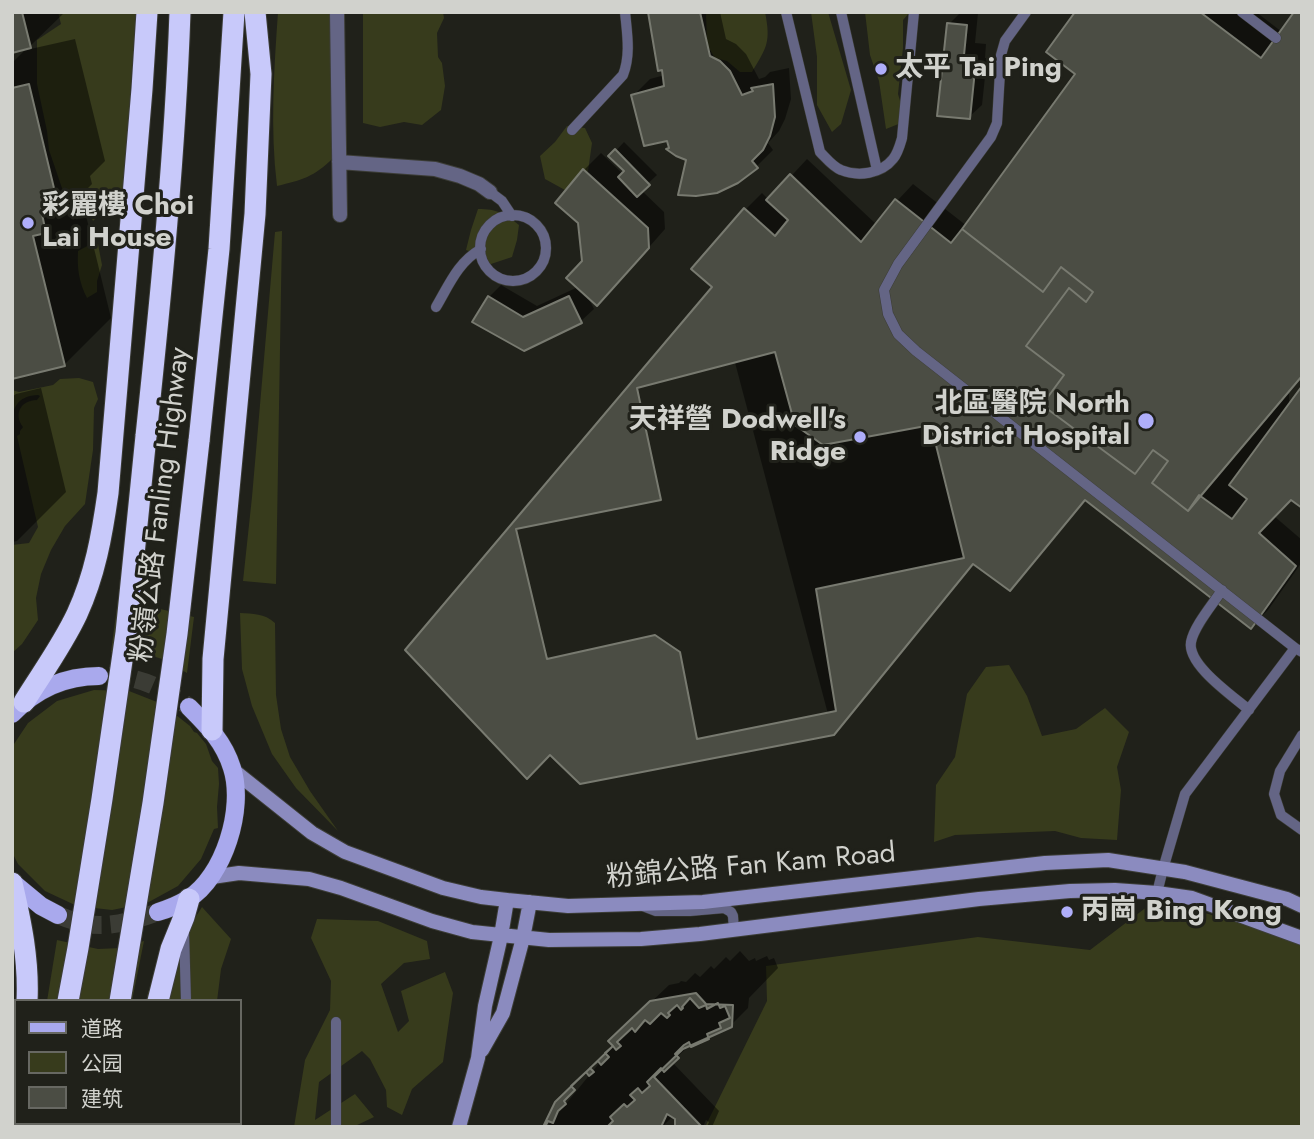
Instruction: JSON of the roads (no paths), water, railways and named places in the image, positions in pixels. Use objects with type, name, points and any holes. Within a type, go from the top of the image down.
[{"type":"highway","points":[[18,708],[76,615],[92,576],[101,541],[108,493],[147,12]]},
{"type":"highway","name":"粉嶺公路 Fanling Highway","points":[[68,999],[125,646],[166,243],[180,12]]},
{"type":"highway","name":"粉嶺公路 Fanling Highway","points":[[120,999],[153,803],[175,647],[199,441],[219,249],[234,12]]},
{"type":"highway","points":[[212,730],[213,659],[255,214],[261,74],[255,12]]},
{"type":"highway","points":[[12,883],[24,941],[27,999]]},
{"type":"highway","points":[[158,999],[171,948],[186,908]]},
{"type":"main road","points":[[18,708],[48,686],[79,676],[99,676]]},
{"type":"main road","points":[[158,912],[186,908],[212,877],[225,851],[233,824],[233,770],[212,730],[189,707]]},
{"type":"main road","name":"粉錦公路 Fan Kam Road","points":[[233,770],[312,833],[345,852],[443,888],[481,897],[568,906],[703,902],[1045,863],[1108,860],[1185,872],[1287,899],[1302,906]]},
{"type":"main road","name":"粉錦公路 Fan Kam Road","points":[[212,877],[239,873],[309,879],[432,921],[472,932],[523,938],[617,939],[734,931],[1048,892],[1115,890],[1192,898],[1302,937]]},
{"type":"main road","points":[[12,883],[41,906],[58,915]]},
{"type":"main road","points":[[459,1127],[478,1058],[507,900]]},
{"type":"main road","points":[[478,1058],[503,1013],[530,902]]},
{"type":"street","points":[[337,12],[340,215]]},
{"type":"street","points":[[339,162],[435,169],[460,176],[490,192]]},
{"type":"lane","points":[[572,130],[623,75],[628,49],[625,12]]},
{"type":"lane","points":[[786,12],[820,152],[839,170],[858,174],[877,170],[891,162],[902,138],[914,12]]},
{"type":"lane","points":[[841,12],[877,170]]},
{"type":"lane","points":[[1026,12],[1005,41],[1001,55],[997,123],[991,137],[898,264],[884,290],[888,314],[898,334],[916,351],[1299,650],[1185,794],[1157,893]]},
{"type":"lane","points":[[1242,12],[1276,37]]},
{"type":"lane","points":[[490,192],[502,201],[512,215]]},
{"type":"lane","points":[[512,215],[529,219],[537,226],[546,245],[541,266],[534,274],[514,281],[503,280],[494,275],[486,267],[481,249],[483,234],[490,225],[498,219],[512,215]]},
{"type":"lane","points":[[436,307],[463,261],[481,249]]},
{"type":"lane","points":[[1222,590],[1194,633],[1191,644],[1193,654],[1199,666],[1249,710]]},
{"type":"lane","points":[[1302,735],[1280,771],[1274,794],[1281,815],[1302,830]]},
{"type":"lane","points":[[640,904],[656,911],[724,908],[733,916],[734,931]]},
{"type":"lane","points":[[186,908],[186,999]]},
{"type":"lane","points":[[336,1022],[336,1127]]},
{"type":"tunnel","points":[[109,676],[131,678],[152,685],[189,707]]},
{"type":"tunnel","points":[[58,915],[85,924],[108,925],[158,912]]},
{"type":"place","name":"太平 Tai Ping","points":[[881,69]]},
{"type":"place","name":"彩麗樓 Choi Lai House","points":[[28,223]]},
{"type":"place","name":"北區醫院 North District Hospital","points":[[1146,421]]},
{"type":"place","name":"天祥營 Dodwell's Ridge","points":[[860,437]]},
{"type":"place","name":"丙崗 Bing Kong","points":[[1067,912]]}]
